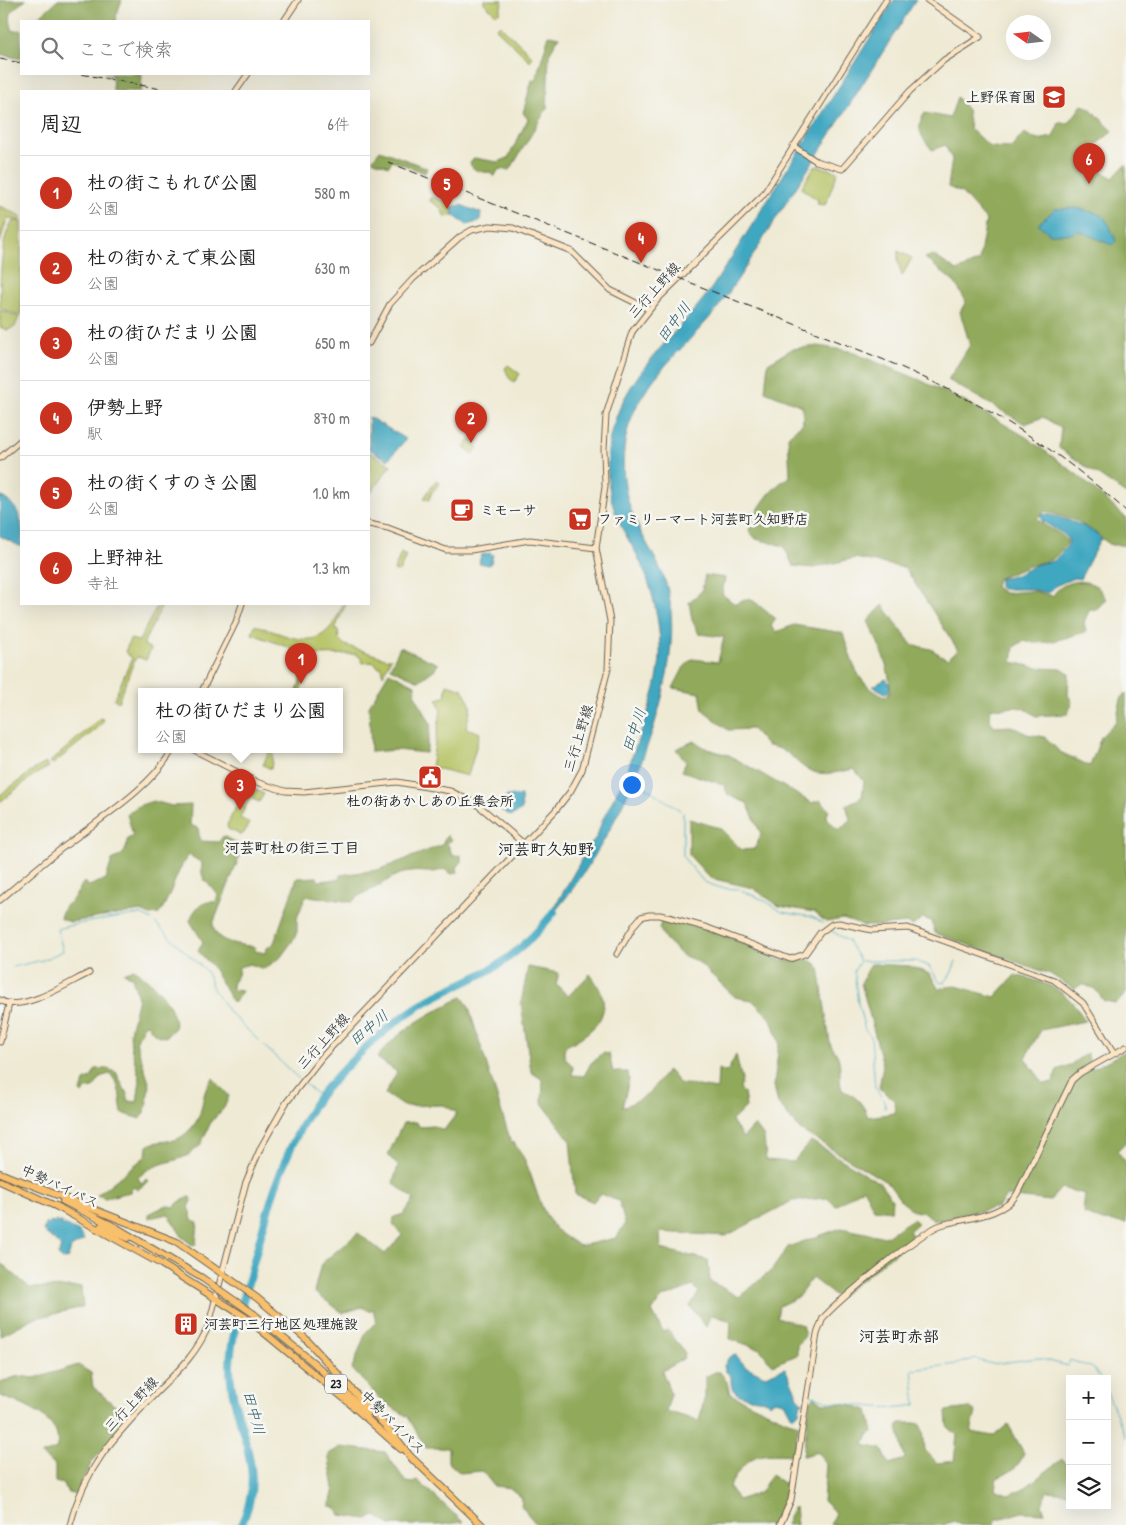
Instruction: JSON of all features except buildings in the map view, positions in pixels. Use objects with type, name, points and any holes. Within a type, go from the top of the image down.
[{"type":"highway","name":"中勢バイパス","points":[[0,1173],[19,1180],[110,1224],[202,1278],[254,1314],[314,1363],[482,1525]]},
{"type":"highway","points":[[19,1180],[168,1238],[235,1282],[305,1338],[397,1439],[413,1460]]},
{"type":"highway","name":"中勢バイパス","points":[[0,1181],[161,1254]]},
{"type":"highway","points":[[56,1206],[161,1264],[227,1304],[346,1400],[413,1460]]},
{"type":"street","points":[[285,20],[298,0]]},
{"type":"street","name":"三行上野線","points":[[70,1525],[82,1488],[98,1457],[113,1438],[191,1357],[206,1332],[241,1200],[254,1163],[292,1095],[322,1057],[570,792],[587,756],[608,670],[611,641],[610,621],[596,548],[604,487],[606,415],[632,332],[648,309],[756,203],[794,147],[886,0]]},
{"type":"street","points":[[794,147],[815,160],[842,169],[910,91],[944,60],[980,37],[927,0]]},
{"type":"street","points":[[237,90],[247,75]]},
{"type":"street","points":[[370,341],[390,304],[413,279],[460,237],[472,230],[490,226],[513,228],[571,252],[610,290],[648,309]]},
{"type":"street","points":[[0,458],[20,441]]},
{"type":"street","points":[[370,524],[388,528],[446,550],[471,550],[530,540],[596,548]]},
{"type":"street","points":[[203,688],[236,622],[242,605]]},
{"type":"street","points":[[0,900],[62,848],[143,785],[159,770],[170,753]]},
{"type":"street","points":[[200,753],[259,783],[285,792],[304,792],[397,782],[450,791],[478,805],[523,843]]},
{"type":"street","points":[[617,954],[637,922],[649,914],[660,915],[708,928],[790,959],[805,954],[820,933],[832,924],[839,923],[872,930],[908,928],[1054,980],[1083,1003],[1114,1053]]},
{"type":"street","points":[[0,1000],[9,1004],[34,1000],[89,973]]},
{"type":"street","points":[[0,1042],[9,1004]]},
{"type":"street","points":[[780,1525],[791,1500],[817,1334],[823,1318],[931,1229],[993,1211],[1008,1204],[1017,1194],[1069,1084],[1080,1073],[1126,1047]]},
{"type":"green space","points":[[0,0],[26,0],[14,9],[10,20],[13,31],[20,30],[20,59],[0,54]]},
{"type":"green space","points":[[58,0],[122,0],[116,16],[117,20],[35,20]]},
{"type":"green space","points":[[484,0],[503,0],[499,13],[496,14],[484,3]]},
{"type":"green space","points":[[500,25],[532,56],[530,61],[496,29]]},
{"type":"green space","points":[[549,35],[559,37],[549,54],[547,108],[510,170],[499,169],[494,177],[490,172],[475,170],[470,163],[474,158],[498,162],[508,158],[528,119],[523,113],[532,80],[535,81]]},
{"type":"green space","points":[[112,75],[142,75],[141,90],[113,90]]},
{"type":"green space","points":[[957,97],[967,110],[970,129],[990,147],[1011,148],[1024,133],[1037,140],[1053,137],[1059,123],[1069,123],[1082,105],[1090,108],[1113,131],[1092,148],[1101,171],[1113,178],[1126,164],[1126,494],[1059,448],[1061,428],[1043,417],[1025,424],[948,380],[970,345],[960,312],[966,301],[955,283],[925,258],[933,255],[957,271],[979,261],[986,220],[962,193],[948,187],[952,159],[945,145],[932,150],[922,137],[920,124],[925,113],[950,118]]},
{"type":"green space","points":[[380,150],[427,168],[425,173],[392,160],[389,166],[374,161],[373,159]]},
{"type":"green space","points":[[819,166],[838,172],[825,205],[817,204],[818,200],[801,188],[814,167]]},
{"type":"green space","points":[[431,197],[450,203],[453,216],[445,217],[440,207],[430,201]]},
{"type":"green space","points":[[0,206],[20,216],[20,221],[7,218],[0,243]]},
{"type":"green space","points":[[13,221],[20,222],[20,316],[0,308],[3,249]]},
{"type":"green space","points":[[898,251],[912,258],[902,276],[898,261]]},
{"type":"green space","points":[[0,310],[19,317],[15,327],[7,330],[0,327]]},
{"type":"green space","points":[[818,346],[849,351],[920,380],[973,406],[1026,437],[1079,476],[1126,518],[1126,545],[1111,545],[1077,521],[1045,511],[1037,518],[1067,540],[1067,544],[1053,559],[997,579],[995,587],[1004,593],[1033,591],[1053,596],[1056,591],[1066,584],[1084,582],[1097,587],[1106,599],[1096,610],[1090,609],[1084,622],[1086,632],[1055,641],[1031,643],[1023,641],[1014,647],[1012,662],[1038,668],[1063,669],[1069,673],[1068,695],[1072,702],[1068,714],[1036,716],[1019,707],[991,708],[990,720],[995,727],[1011,726],[1027,734],[1045,737],[1060,752],[1090,766],[1101,737],[1116,721],[1121,699],[1126,693],[1126,994],[1116,1003],[1104,1001],[1095,989],[1082,984],[1074,989],[1050,974],[935,933],[932,921],[922,918],[913,926],[907,923],[864,926],[843,919],[826,922],[814,912],[779,906],[753,888],[710,878],[689,855],[689,819],[720,828],[742,850],[755,849],[761,834],[747,803],[728,795],[724,785],[682,771],[686,762],[676,749],[694,741],[707,749],[729,755],[812,803],[820,800],[829,810],[826,818],[839,830],[850,819],[846,805],[862,797],[864,781],[854,769],[827,774],[810,771],[783,750],[767,746],[752,729],[728,730],[703,710],[700,693],[673,688],[684,667],[692,659],[718,662],[724,637],[699,634],[692,620],[689,602],[702,591],[705,575],[725,578],[722,594],[735,604],[750,598],[776,619],[771,626],[776,632],[794,625],[843,633],[856,671],[861,679],[885,697],[890,692],[888,674],[883,656],[868,621],[883,605],[912,645],[931,649],[947,659],[958,650],[905,568],[855,558],[813,568],[793,566],[784,546],[756,539],[749,531],[759,508],[770,493],[790,477],[788,436],[803,423],[802,406],[765,391],[768,363],[792,349]]},
{"type":"green space","points":[[508,365],[520,374],[514,382],[509,378],[505,368]]},
{"type":"green space","points":[[471,439],[478,447],[473,454],[464,447]]},
{"type":"green space","points":[[370,453],[391,465],[370,494]]},
{"type":"green space","points":[[436,480],[440,483],[432,492],[429,500],[424,498]]},
{"type":"green space","points":[[401,553],[406,556],[399,572],[394,570]]},
{"type":"green space","points":[[157,605],[162,605],[144,642],[144,645],[151,649],[146,660],[138,657],[135,659],[118,702],[114,699],[132,658],[125,652],[130,639],[139,641]]},
{"type":"green space","points":[[342,605],[346,605],[335,629],[338,630],[339,639],[345,645],[388,659],[391,658],[383,675],[382,667],[378,667],[374,662],[362,663],[362,659],[356,654],[315,655],[311,658],[311,661],[305,662],[301,688],[298,688],[302,675],[299,657],[288,647],[252,634],[255,625],[284,635],[307,639],[317,637],[327,631]]},
{"type":"green space","points":[[400,647],[438,664],[435,669],[419,681],[390,668]]},
{"type":"green space","points":[[389,672],[415,685],[415,695],[431,724],[426,753],[396,750],[371,752],[369,706]]},
{"type":"green space","points":[[447,684],[463,689],[471,706],[466,728],[480,733],[468,776],[431,767],[441,710],[437,699],[445,697]]},
{"type":"green space","points":[[101,718],[104,720],[99,727],[53,764],[50,762]]},
{"type":"green space","points":[[268,753],[273,753],[271,769],[263,765]]},
{"type":"green space","points":[[46,763],[49,767],[34,775],[0,802],[0,795]]},
{"type":"green space","points":[[247,785],[264,794],[259,802],[250,798],[240,818],[249,823],[241,835],[228,829],[227,825]]},
{"type":"green space","points":[[153,801],[172,806],[191,805],[190,825],[198,828],[200,841],[219,842],[223,836],[240,845],[239,858],[213,924],[214,931],[218,936],[229,942],[255,947],[255,951],[265,953],[266,949],[274,943],[297,878],[317,877],[318,881],[340,879],[340,875],[378,870],[442,845],[447,835],[452,840],[447,843],[453,856],[461,855],[461,862],[457,868],[458,872],[452,874],[444,869],[435,872],[400,874],[352,902],[309,896],[305,898],[297,918],[297,932],[294,939],[280,958],[264,969],[250,964],[239,967],[238,975],[232,984],[233,990],[242,991],[235,1002],[232,1002],[212,966],[198,951],[203,942],[190,921],[194,912],[200,906],[207,902],[216,902],[218,895],[205,881],[202,874],[202,863],[189,855],[159,914],[150,915],[141,911],[70,922],[60,918],[65,906],[73,899],[84,882],[89,886],[106,879],[112,860],[122,855],[127,840],[133,835],[127,814],[138,806]]},
{"type":"green space","points":[[669,919],[725,935],[780,960],[806,960],[815,963],[819,967],[830,1043],[839,1061],[842,1090],[858,1100],[868,1117],[895,1113],[894,1099],[879,1088],[883,1065],[861,983],[871,964],[910,966],[930,974],[938,988],[956,986],[995,997],[1015,975],[1039,981],[1057,989],[1072,1002],[1085,1021],[1041,1030],[1025,1058],[1044,1084],[1053,1082],[1057,1070],[1070,1065],[1087,1053],[1092,1069],[1126,1051],[1126,1142],[1117,1151],[1126,1162],[1126,1223],[1103,1221],[1083,1213],[1085,1194],[1061,1188],[1050,1201],[1007,1196],[998,1207],[936,1221],[925,1213],[914,1211],[901,1201],[888,1183],[800,1130],[778,1104],[774,1086],[779,1042],[771,1019],[752,1000],[735,997],[697,961],[682,955],[666,940],[659,928],[662,920]]},
{"type":"green space","points":[[528,967],[559,973],[556,984],[568,996],[590,974],[598,986],[603,997],[604,1007],[601,1016],[596,1025],[588,1032],[566,1046],[564,1055],[573,1066],[572,1075],[584,1076],[591,1063],[603,1053],[609,1054],[613,1072],[628,1072],[629,1080],[622,1108],[646,1096],[668,1070],[679,1083],[717,1089],[718,1069],[727,1072],[736,1055],[742,1080],[740,1089],[744,1093],[746,1107],[732,1121],[743,1138],[755,1125],[764,1137],[766,1160],[793,1162],[811,1141],[880,1183],[892,1199],[891,1211],[874,1209],[863,1188],[836,1206],[827,1198],[792,1201],[726,1236],[660,1232],[661,1249],[708,1260],[710,1281],[739,1297],[772,1270],[788,1247],[841,1228],[885,1237],[913,1219],[918,1223],[909,1231],[914,1238],[838,1298],[812,1278],[798,1297],[779,1306],[777,1317],[802,1325],[805,1336],[797,1345],[797,1355],[772,1365],[760,1349],[730,1339],[731,1321],[712,1315],[706,1327],[690,1306],[699,1292],[693,1286],[662,1298],[652,1311],[663,1332],[668,1330],[685,1353],[683,1359],[662,1371],[671,1394],[666,1411],[699,1421],[705,1396],[705,1377],[715,1372],[720,1372],[727,1382],[730,1394],[788,1421],[799,1424],[793,1455],[761,1455],[748,1461],[729,1487],[738,1500],[761,1492],[771,1475],[788,1486],[786,1504],[774,1525],[537,1525],[521,1506],[522,1498],[510,1488],[494,1486],[482,1471],[460,1473],[448,1462],[448,1448],[426,1448],[408,1417],[382,1401],[352,1369],[366,1332],[376,1322],[373,1309],[369,1311],[362,1307],[343,1313],[314,1292],[321,1264],[358,1233],[385,1254],[402,1235],[393,1225],[394,1217],[404,1214],[414,1199],[393,1183],[398,1166],[388,1155],[403,1123],[416,1122],[420,1127],[433,1126],[444,1130],[457,1113],[444,1105],[403,1106],[385,1094],[397,1072],[377,1058],[405,1030],[426,1016],[462,997],[468,1005],[510,1139],[524,1159],[548,1218],[560,1233],[580,1246],[616,1238],[625,1224],[619,1201],[600,1194],[593,1202],[575,1194],[570,1140],[542,1103],[543,1080],[531,1072],[521,1003]]},
{"type":"green space","points":[[134,969],[162,994],[171,1010],[175,1028],[166,1037],[155,1033],[148,1024],[144,1025],[136,1042],[150,1086],[147,1097],[148,1103],[141,1119],[122,1113],[117,1083],[110,1074],[102,1076],[93,1088],[86,1089],[83,1094],[81,1092],[84,1081],[91,1078],[96,1069],[107,1069],[116,1072],[129,1101],[137,1102],[140,1080],[131,1047],[130,1032],[138,998],[132,977],[124,973]]},
{"type":"green space","points":[[213,1078],[229,1096],[224,1108],[211,1122],[200,1146],[182,1158],[156,1166],[144,1173],[138,1178],[141,1183],[147,1179],[149,1181],[137,1190],[134,1186],[130,1192],[105,1198],[97,1195],[146,1156],[147,1146],[180,1138],[192,1128],[200,1113],[205,1091]]},
{"type":"green space","points":[[190,1197],[192,1201],[189,1207],[192,1220],[198,1222],[196,1244],[192,1245],[183,1238],[168,1214],[149,1218],[149,1214],[167,1205],[174,1207],[179,1202]]},
{"type":"green space","points":[[0,1262],[30,1288],[81,1287],[83,1307],[32,1319],[0,1336]]},
{"type":"green space","points":[[78,1365],[91,1373],[93,1387],[120,1410],[126,1420],[92,1462],[75,1495],[69,1493],[63,1484],[55,1482],[55,1465],[41,1455],[56,1449],[58,1439],[55,1429],[48,1421],[29,1408],[0,1396],[0,1382],[19,1376],[34,1378]]},
{"type":"green space","points":[[815,1397],[823,1403],[847,1404],[868,1410],[873,1432],[868,1435],[864,1445],[882,1449],[889,1464],[905,1459],[898,1427],[900,1423],[919,1423],[923,1431],[925,1450],[937,1463],[954,1461],[957,1435],[947,1426],[946,1411],[970,1408],[976,1412],[971,1432],[994,1436],[1008,1424],[1024,1453],[1020,1462],[1014,1468],[997,1478],[995,1489],[1010,1495],[1026,1487],[1062,1459],[1066,1464],[1066,1493],[1047,1491],[1042,1505],[1045,1513],[1022,1512],[995,1520],[994,1525],[961,1525],[954,1521],[943,1525],[830,1525],[836,1513],[823,1501],[826,1465],[818,1452],[803,1456],[810,1401]]},
{"type":"green space","points":[[340,1447],[385,1452],[406,1482],[413,1483],[417,1480],[463,1522],[438,1525],[390,1525],[376,1516],[367,1519],[340,1515],[335,1507],[330,1506],[334,1488],[329,1454]]},
{"type":"green space","points":[[795,1507],[797,1525],[786,1525],[793,1508]]},
{"type":"water","points":[[894,0],[916,0],[730,291],[710,317],[654,379],[633,414],[625,444],[623,466],[625,488],[635,520],[667,587],[672,625],[668,669],[657,715],[641,763],[620,809],[597,852],[573,889],[548,919],[588,848],[597,836],[602,821],[622,782],[628,775],[629,766],[650,706],[658,675],[660,645],[653,596],[640,561],[617,517],[610,493],[607,468],[611,432],[615,420],[622,402],[642,370],[715,283]]},
{"type":"water","points":[[461,205],[481,213],[480,221],[467,225],[454,216],[452,207]]},
{"type":"water","points":[[1076,208],[1093,212],[1106,219],[1116,241],[1112,245],[1079,231],[1071,234],[1050,234],[1038,224],[1055,209]]},
{"type":"water","points":[[370,418],[406,439],[388,460],[370,450]]},
{"type":"water","points":[[0,496],[13,506],[20,517],[20,546],[0,536]]},
{"type":"water","points":[[1044,514],[1075,523],[1091,530],[1101,538],[1080,579],[1074,578],[1055,586],[1049,593],[1030,589],[1002,589],[999,587],[999,579],[1014,576],[1038,564],[1054,561],[1068,545],[1069,541],[1065,535],[1042,521],[1041,515]]},
{"type":"water","points":[[490,553],[493,555],[489,565],[479,563],[481,555]]},
{"type":"water","points":[[886,679],[890,686],[888,692],[885,693],[873,686]]},
{"type":"water","points":[[507,796],[521,796],[522,810],[511,816],[496,807]]},
{"type":"water","points":[[56,1221],[79,1232],[84,1240],[71,1248],[68,1258],[63,1260],[58,1256],[61,1246],[43,1231],[46,1224]]},
{"type":"water","points":[[736,1355],[745,1366],[765,1376],[785,1368],[800,1401],[804,1402],[801,1403],[799,1412],[792,1417],[784,1402],[775,1400],[769,1404],[766,1400],[748,1397],[734,1391],[731,1376],[725,1371],[724,1366],[729,1357]]},
{"type":"waterway","points":[[633,779],[680,810]]},
{"type":"waterway","points":[[683,813],[683,857],[704,882],[721,888],[738,889],[764,900],[782,912],[812,917],[823,923]]},
{"type":"waterway","name":"田中川","points":[[241,1525],[249,1503],[252,1483],[246,1444],[231,1385],[232,1343],[268,1211],[294,1140],[323,1091],[370,1043],[416,1007],[502,962],[526,943],[554,912]]},
{"type":"waterway","points":[[13,967],[43,960],[63,951],[57,929],[140,914],[152,920]]},
{"type":"waterway","points":[[155,923],[207,972],[213,989],[229,1012],[259,1041]]},
{"type":"waterway","points":[[830,930],[848,941],[860,961],[854,971],[858,1003],[865,1030],[871,1036],[875,1087],[885,1103],[885,1108]]},
{"type":"waterway","points":[[862,961],[915,961],[929,966],[940,983],[945,982],[951,974],[956,961]]},
{"type":"waterway","points":[[264,1046],[299,1079]]},
{"type":"waterway","points":[[305,1084],[319,1096]]},
{"type":"waterway","points":[[812,1396],[831,1402],[874,1407],[916,1405],[912,1370],[957,1364],[974,1359],[992,1364],[1038,1358],[1068,1366],[1070,1360],[1093,1368],[1098,1375]]},
{"type":"waterway","points":[[1111,1401],[1126,1437]]},
{"type":"railway","points":[[0,59],[20,63]]},
{"type":"railway","points":[[86,75],[167,90]]},
{"type":"railway","points":[[388,162],[916,374],[980,406],[1041,443],[1070,464],[1126,511]]},
{"type":"place","name":"上野保育園","points":[[1054,97]]},
{"type":"place","name":"上野神社","points":[[1089,184]]},
{"type":"place","name":"杜の街くすのき公園","points":[[447,209]]},
{"type":"place","name":"伊勢上野","points":[[641,263]]},
{"type":"place","name":"杜の街かえで東公園","points":[[471,443]]},
{"type":"place","name":"ミモーサ","points":[[462,510]]},
{"type":"place","name":"ファミリーマート河芸町久知野店","points":[[580,519]]},
{"type":"place","name":"杜の街こもれび公園","points":[[301,684]]},
{"type":"place","name":"杜の街あかしあの丘集会所","points":[[430,777]]},
{"type":"place","name":"杜の街ひだまり公園","points":[[240,810]]},
{"type":"place","name":"河芸町三行地区処理施設","points":[[186,1324]]},
{"type":"district","name":"河芸町杜の街三丁目","points":[[292,848]]},
{"type":"district","name":"河芸町久知野","points":[[546,849]]},
{"type":"district","name":"河芸町赤部","points":[[899,1336]]}]
